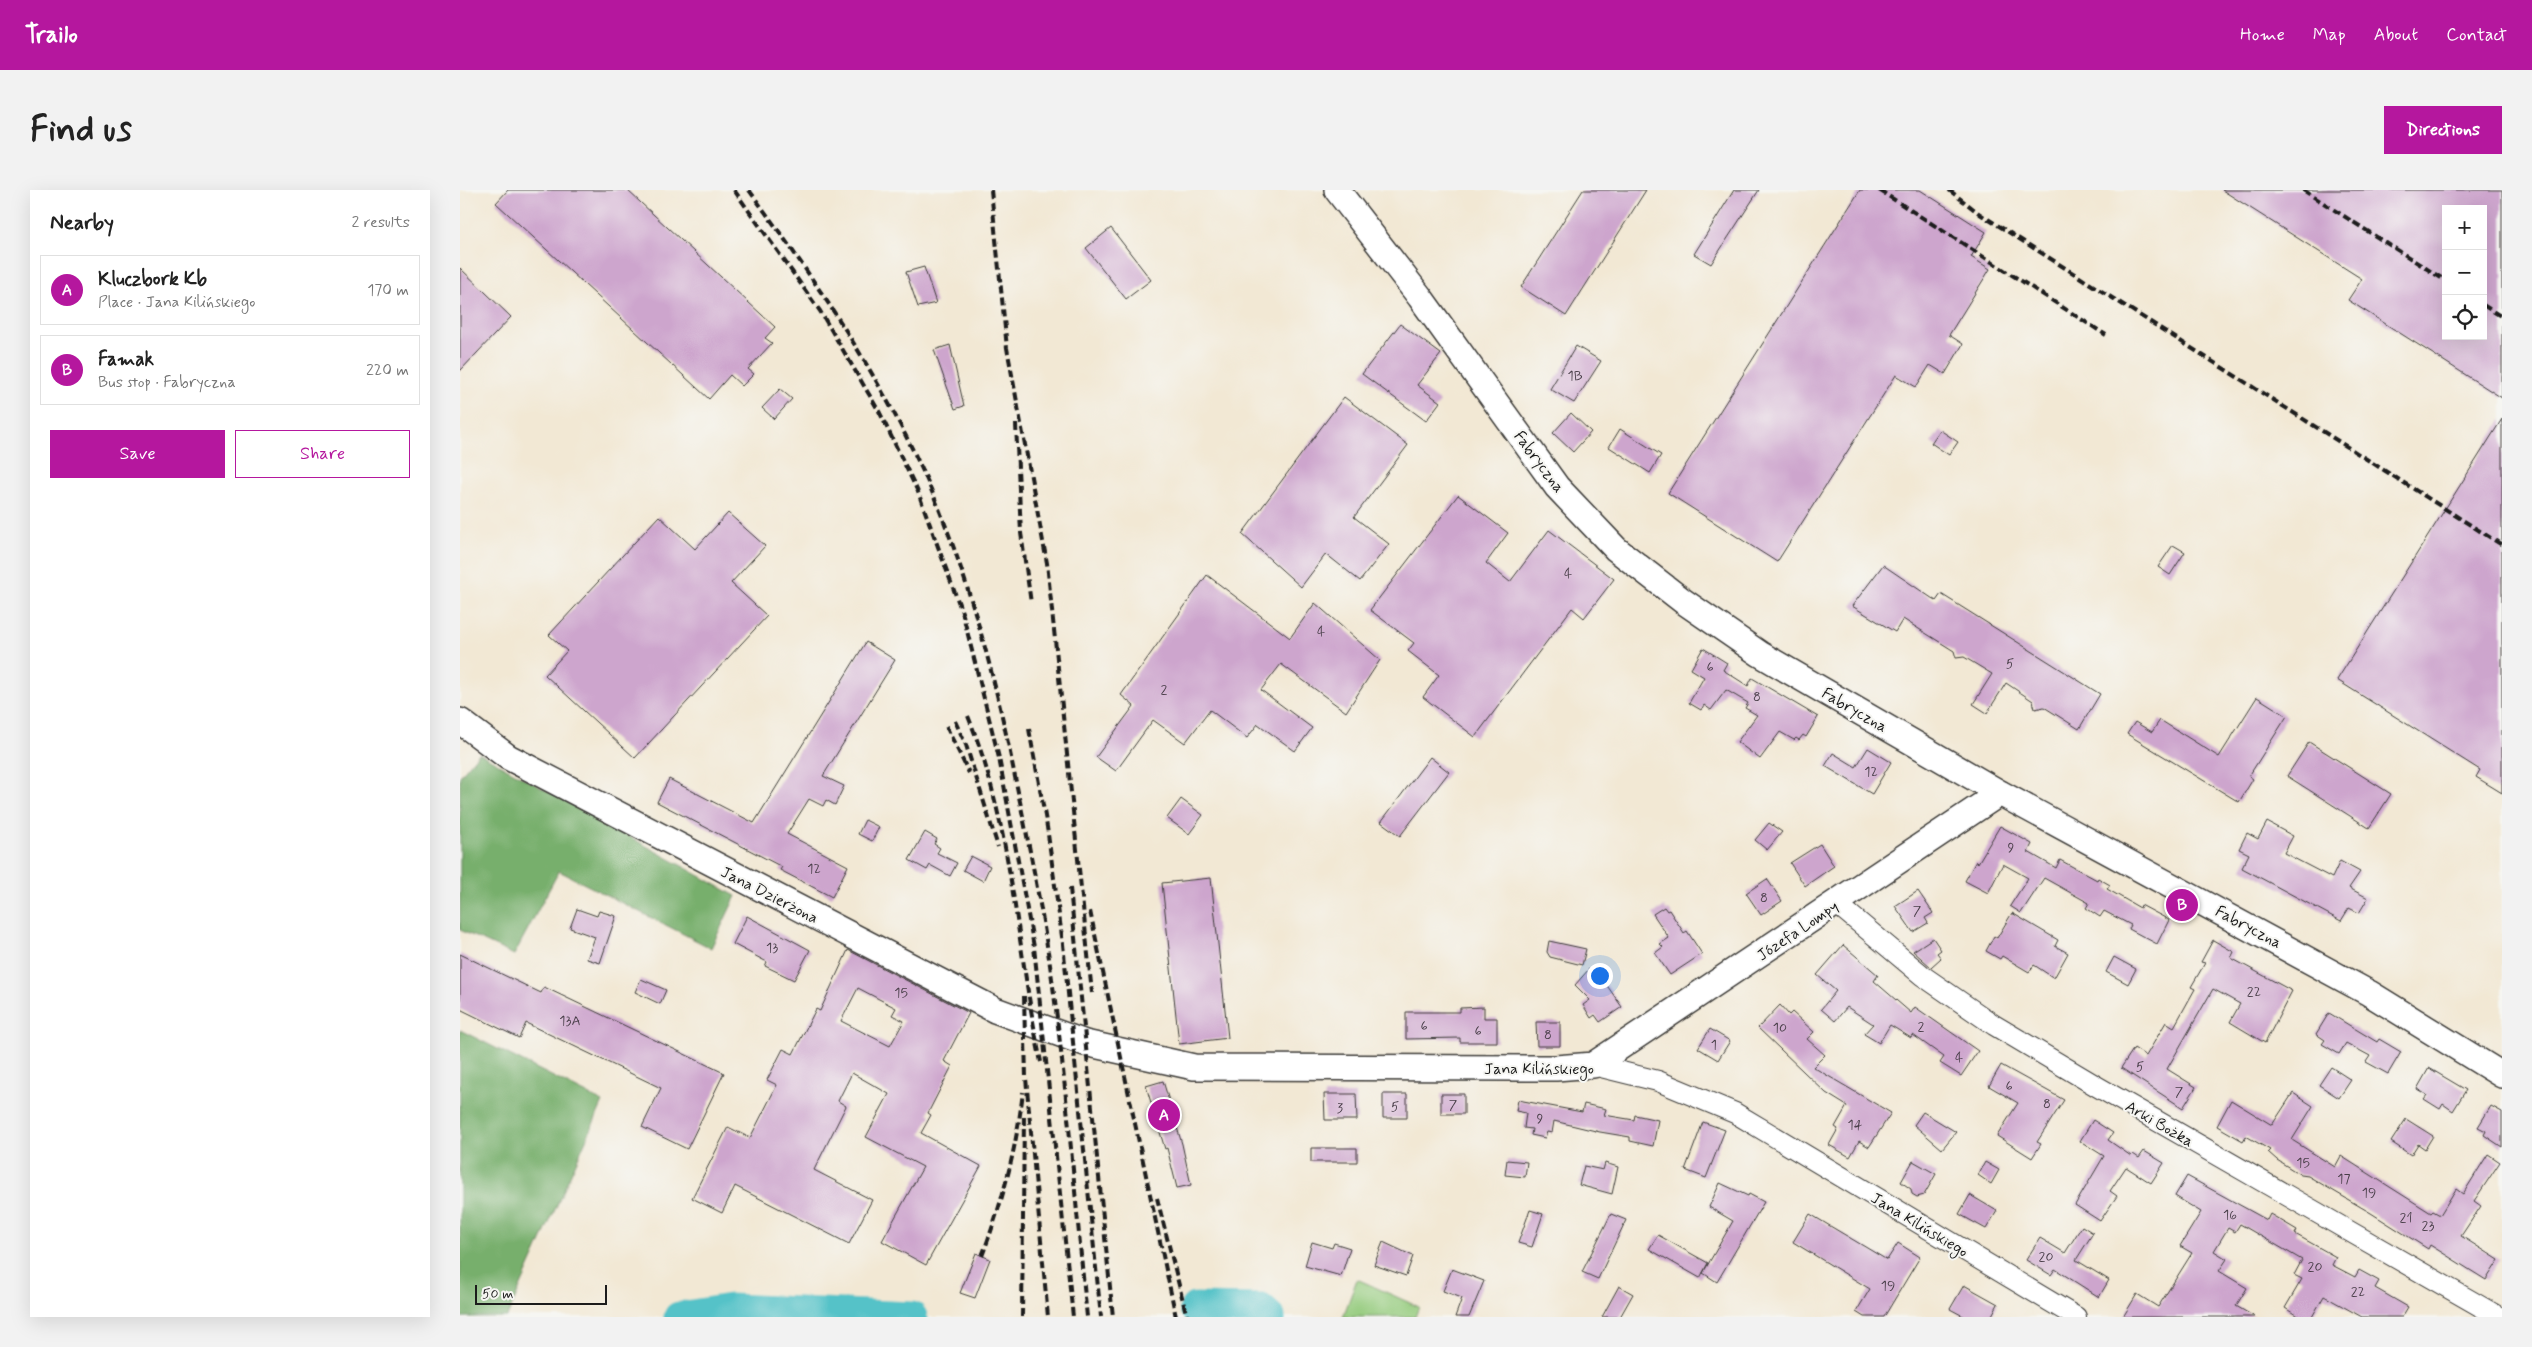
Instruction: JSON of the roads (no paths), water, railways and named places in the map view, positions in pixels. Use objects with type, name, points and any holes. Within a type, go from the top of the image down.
[{"type":"street","name":"Fabryczna","points":[[1337,190],[1420,297],[1557,487],[1616,549],[1683,601],[1760,654],[2000,793],[2369,993],[2502,1075]]},
{"type":"street","name":"Jana Dzierżona","points":[[460,721],[508,757],[995,1010],[1044,1029],[1091,1044]]},
{"type":"street","name":"Józefa Lompy","points":[[1593,1065],[1837,904],[2000,793]]},
{"type":"street","name":"Arki Bożka","points":[[1837,904],[1923,976],[1994,1025],[2098,1087],[2499,1317]]},
{"type":"street","name":"Jana Kilińskiego","points":[[1091,1044],[1194,1067],[1556,1068],[1593,1065],[1658,1081],[1734,1113],[2076,1317]]},
{"type":"waterway","points":[[1195,1308],[1261,1309],[1270,1317]]},
{"type":"waterway","points":[[679,1317],[730,1309],[912,1317]]},
{"type":"railway","points":[[734,190],[820,311],[880,413],[918,492],[963,615],[999,758],[1034,947],[1073,1317]]},
{"type":"railway","points":[[749,190],[824,297],[892,409],[912,447],[945,523],[970,597],[1001,711],[1046,942],[1064,1074],[1087,1317]]},
{"type":"railway","points":[[991,190],[1007,348],[1047,563],[1092,993]]},
{"type":"railway","points":[[1879,190],[2106,335]]},
{"type":"railway","points":[[1949,190],[1980,214],[2502,545]]},
{"type":"railway","points":[[2303,190],[2442,278]]},
{"type":"railway","points":[[2487,308],[2502,317]]},
{"type":"railway","points":[[1016,424],[1021,533],[1031,603]]},
{"type":"railway","points":[[968,716],[995,800],[1012,887],[1041,1062]]},
{"type":"railway","points":[[955,721],[966,745],[998,847]]},
{"type":"railway","points":[[946,726],[969,773]]},
{"type":"railway","points":[[1029,729],[1047,827],[1063,944],[1101,1317]]},
{"type":"railway","points":[[1070,888],[1113,1317]]},
{"type":"railway","points":[[1090,911],[1176,1317]]},
{"type":"railway","points":[[1024,996],[1026,1078],[1048,1317]]},
{"type":"railway","points":[[982,1256],[1008,1175],[1017,1134],[1023,1092]]},
{"type":"railway","points":[[1022,1317],[1024,1114]]},
{"type":"railway","points":[[1157,1198],[1187,1317]]},
{"type":"place","name":"Famak","points":[[2182,905]]},
{"type":"place","name":"Kluczbork Kb","points":[[1164,1115]]}]
